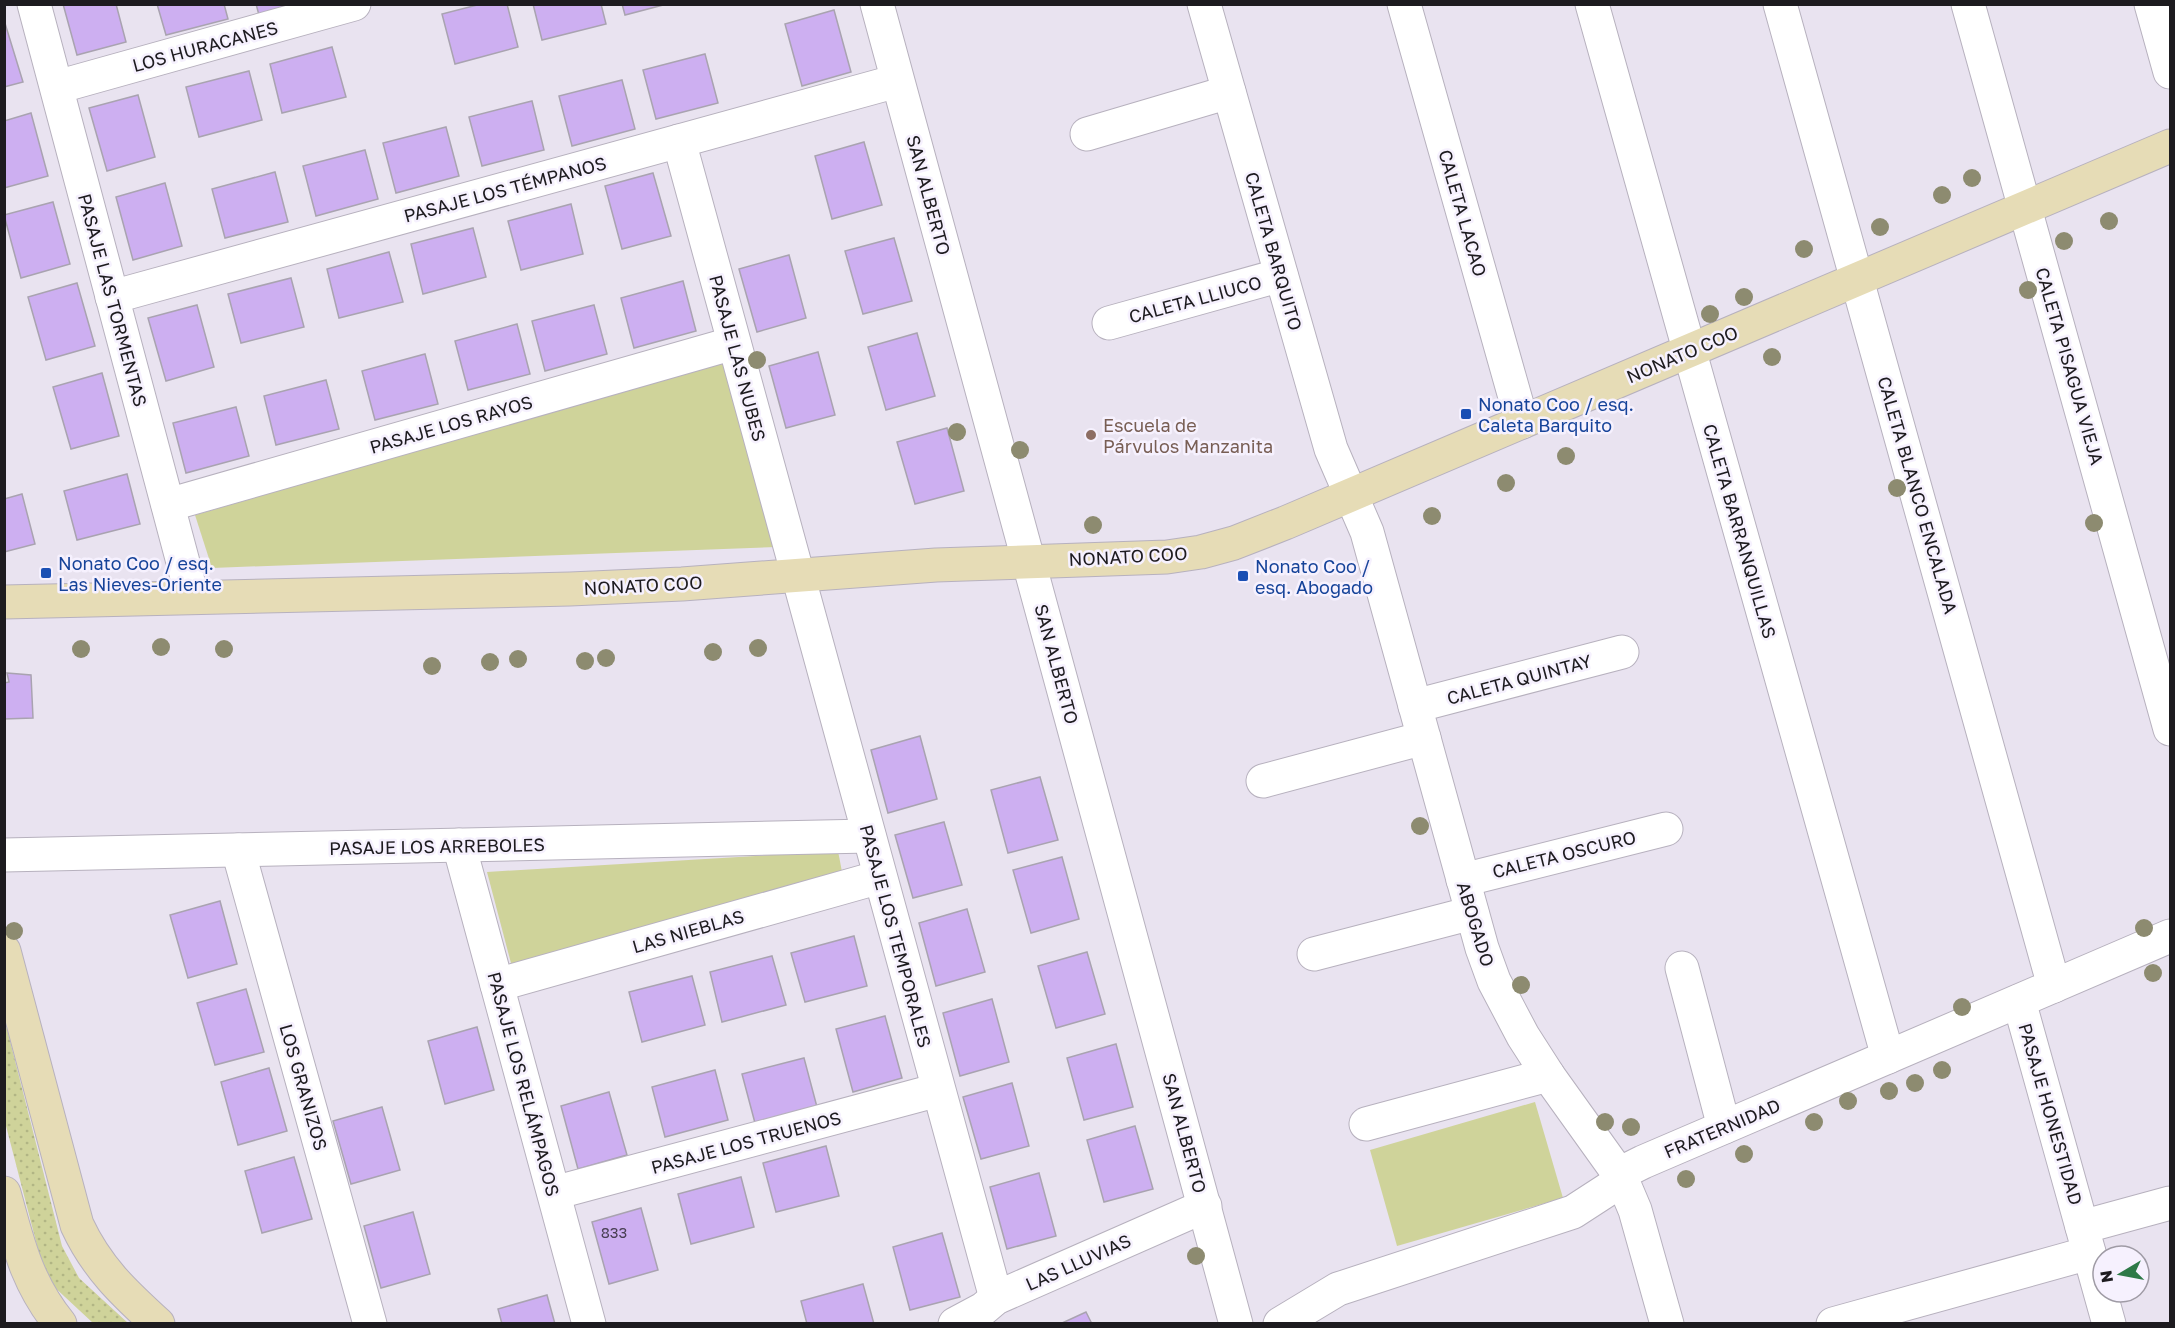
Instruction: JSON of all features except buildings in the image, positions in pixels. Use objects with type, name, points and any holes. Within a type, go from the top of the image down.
[{"type":"main road","name":"NONATO COO","points":[[4,602],[570,589],[682,584],[797,574],[1029,561],[1136,559],[1201,552],[1234,543],[1352,495],[2170,146]]},
{"type":"main road","points":[[4,951],[77,1226],[103,1269],[158,1323]]},
{"type":"main road","points":[[4,1193],[30,1280],[41,1299],[60,1323]]},
{"type":"street","name":"PASAJE LAS TORMENTAS","points":[[34,4],[192,596]]},
{"type":"street","name":"LOS HURACANES","points":[[57,87],[354,4]]},
{"type":"street","name":"SAN ALBERTO","points":[[877,4],[1236,1323]]},
{"type":"street","name":"CALETA BARQUITO","points":[[1204,4],[1331,449],[1352,495]]},
{"type":"street","name":"CALETA LACAO","points":[[1404,4],[1522,422]]},
{"type":"street","name":"CALETA BARRANQUILLAS","points":[[1592,4],[1888,1057]]},
{"type":"street","name":"CALETA BLANCO ENCALADA","points":[[1780,4],[2054,986]]},
{"type":"street","name":"CALETA PISAGUA VIEJA","points":[[1968,4],[2170,729]]},
{"type":"street","points":[[2151,4],[2170,72]]},
{"type":"street","name":"PASAJE LOS TÉMPANOS","points":[[112,297],[897,81]]},
{"type":"street","points":[[1086,134],[1229,92]]},
{"type":"street","name":"PASAJE LAS NUBES","points":[[679,141],[797,574]]},
{"type":"street","name":"CALETA LLIUCO","points":[[1109,323],[1281,275]]},
{"type":"street","name":"PASAJE LOS RAYOS","points":[[168,505],[734,343]]},
{"type":"street","name":"ABOGADO","points":[[1352,495],[1367,532],[1472,913],[1494,981],[1518,1027],[1548,1075],[1621,1177],[1635,1210],[1666,1323]]},
{"type":"street","name":"PASAJE LOS TEMPORALES","points":[[797,574],[996,1298]]},
{"type":"street","name":"CALETA QUINTAY","points":[[1415,706],[1623,652]]},
{"type":"street","points":[[1263,781],[1424,738]]},
{"type":"street","name":"CALETA OSCURO","points":[[1463,880],[1666,829]]},
{"type":"street","name":"PASAJE LOS ARREBOLES","points":[[4,855],[869,836]]},
{"type":"street","name":"PASAJE LOS RELÁMPAGOS","points":[[459,845],[590,1323]]},
{"type":"street","name":"LOS GRANIZOS","points":[[238,850],[370,1323]]},
{"type":"street","name":"LAS NIEBLAS","points":[[496,985],[880,877]]},
{"type":"street","points":[[1314,954],[1472,913]]},
{"type":"street","name":"FRATERNIDAD","points":[[1280,1323],[1338,1289],[1573,1212],[1610,1188],[1629,1169],[1642,1162],[2170,936]]},
{"type":"street","points":[[1682,968],[1724,1127]]},
{"type":"street","name":"PASAJE HONESTIDAD","points":[[2019,1001],[2109,1323]]},
{"type":"street","points":[[1366,1124],[1548,1075]]},
{"type":"street","name":"PASAJE LOS TRUENOS","points":[[554,1194],[938,1090]]},
{"type":"street","name":"PASAJE HONESTIDAD","points":[[1833,1323],[2086,1240],[2170,1203]]},
{"type":"street","name":"LAS LLUVIAS","points":[[955,1323],[983,1309],[996,1298],[1205,1206]]},
{"type":"green space","points":[[725,361],[776,547],[212,568],[195,515]]},
{"type":"green space","points":[[838,851],[843,877],[512,967],[487,872]]},
{"type":"green space","points":[[4,1017],[62,1246],[79,1278],[128,1323],[93,1323],[51,1284],[40,1257],[5,1122]]},
{"type":"green space","points":[[1535,1102],[1563,1198],[1397,1246],[1370,1150]]},
{"type":"place","name":"Nonato Coo / esq. Caleta Barquito","points":[[1466,414]]},
{"type":"place","name":"Escuela de Párvulos Manzanita","points":[[1091,435]]},
{"type":"place","name":"Nonato Coo / esq. Las Nieves-Oriente","points":[[46,573]]},
{"type":"place","name":"Nonato Coo / esq. Abogado","points":[[1243,576]]}]
